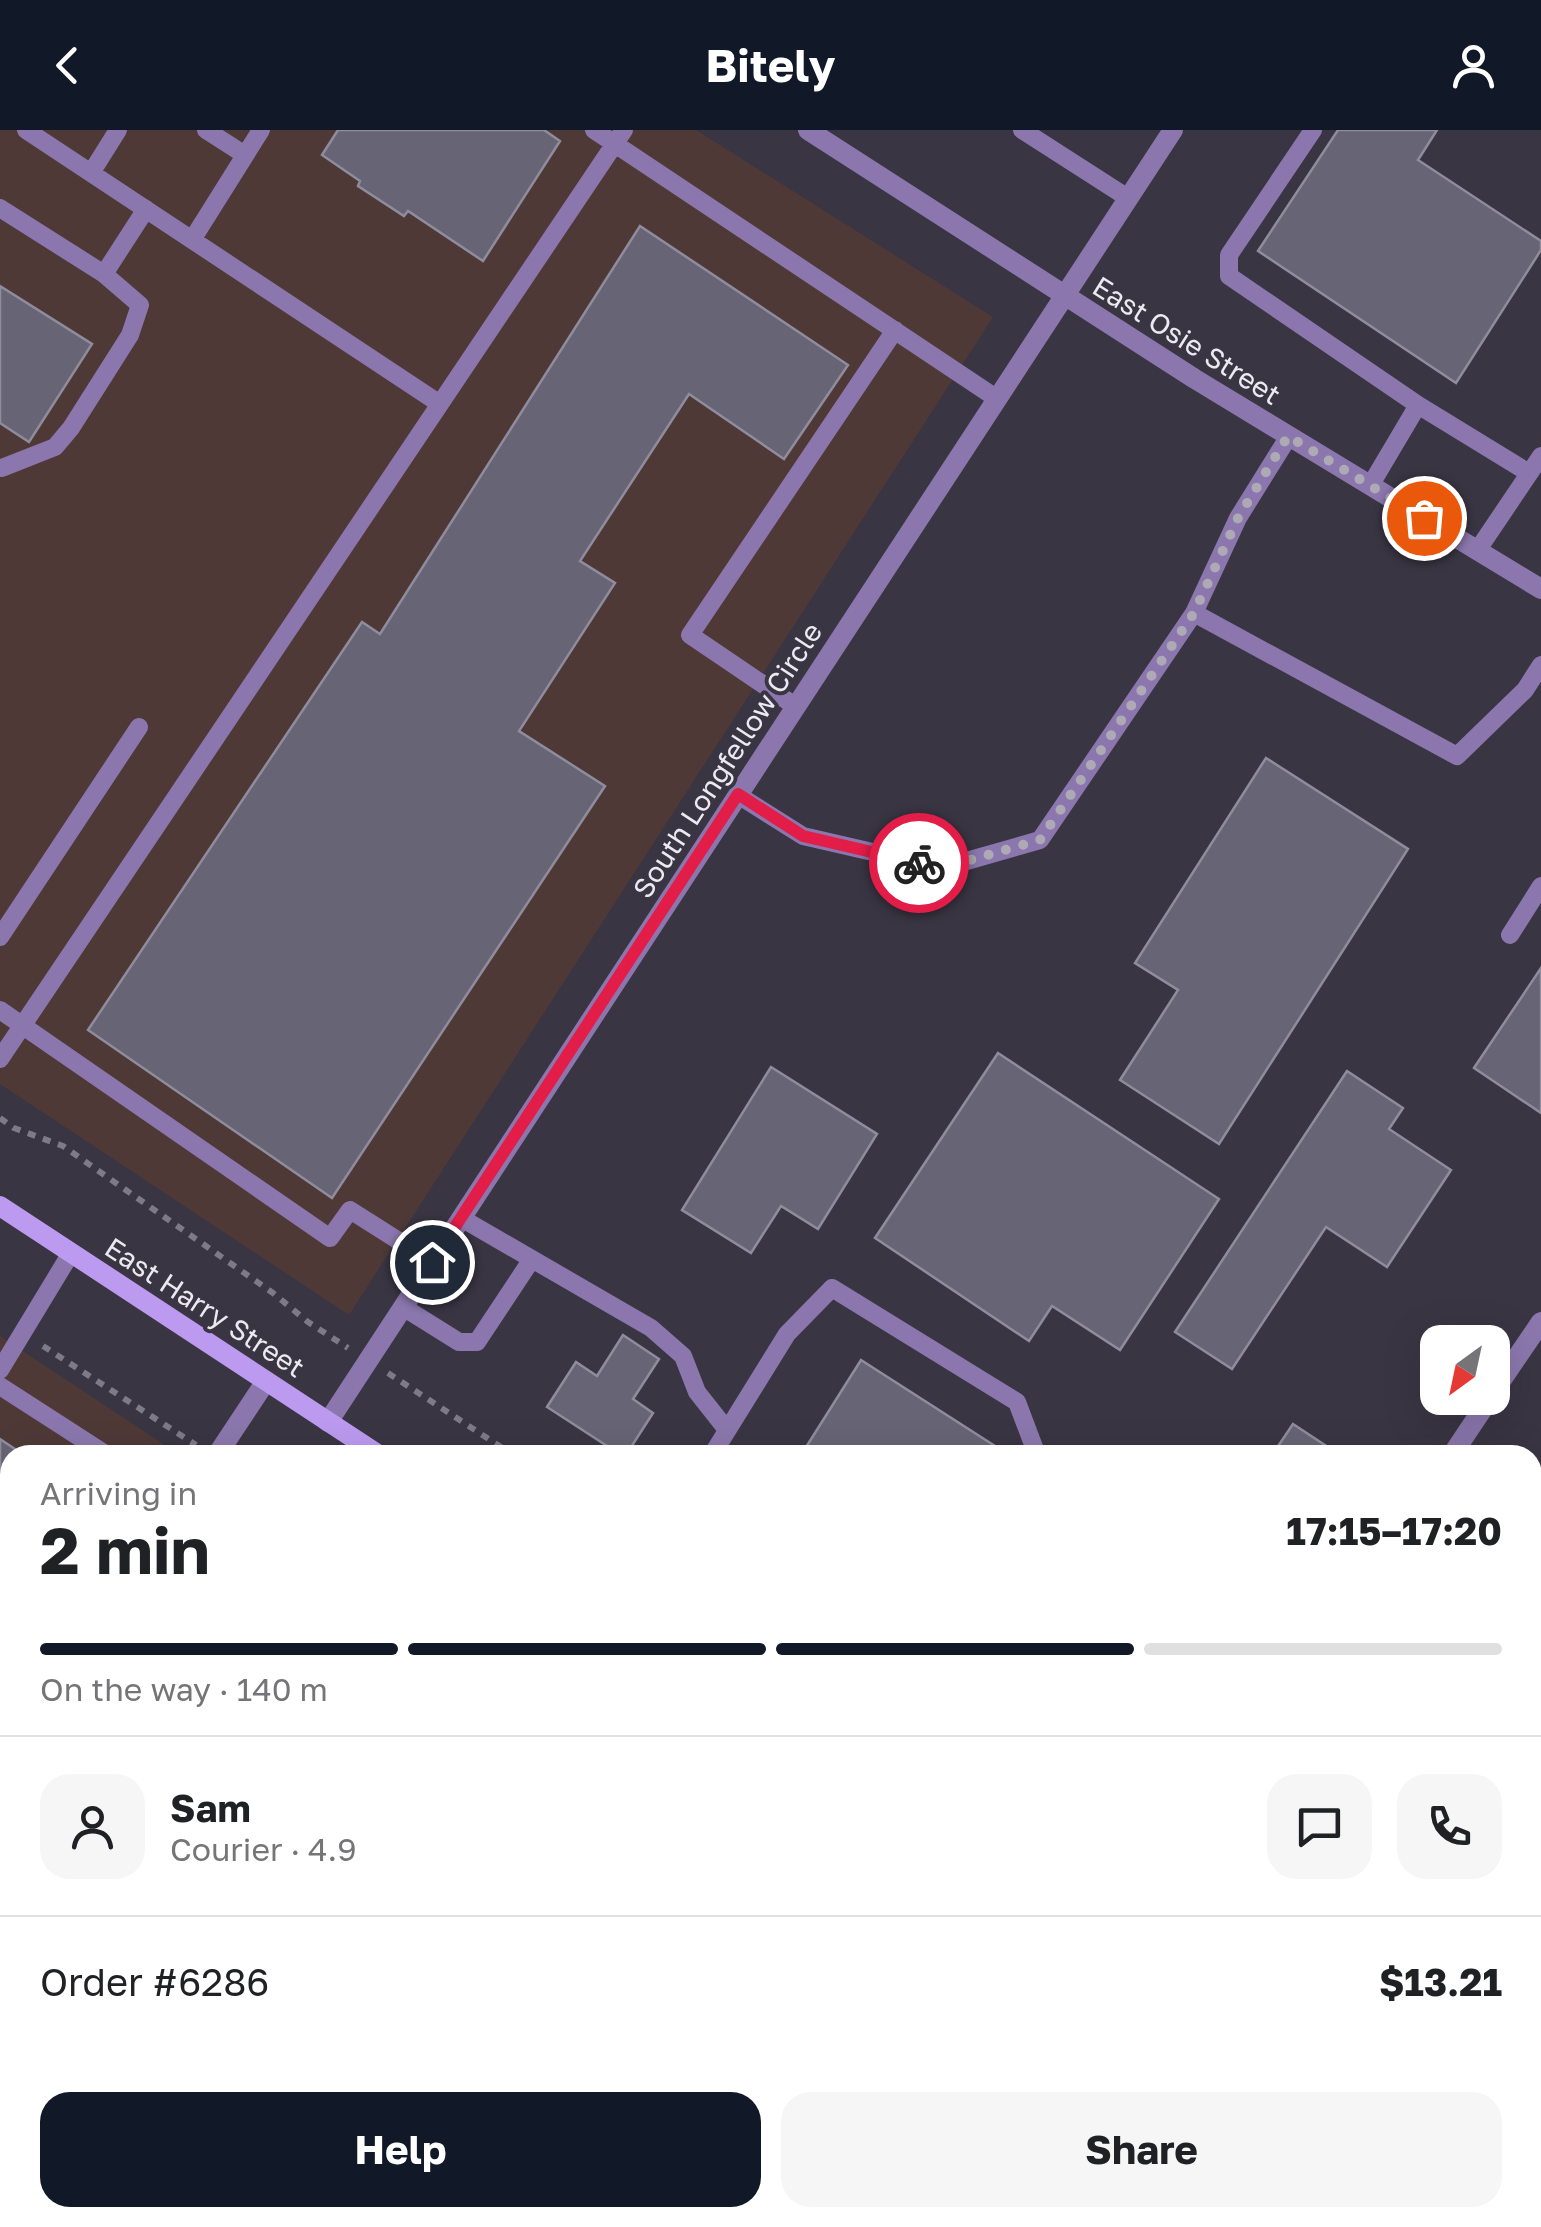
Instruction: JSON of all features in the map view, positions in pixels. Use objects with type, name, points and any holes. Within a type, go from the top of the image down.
[{"type":"main road","name":"East Harry Street","points":[[0,1206],[266,1380],[357,1445]]},
{"type":"street","name":"East Osie Street","points":[[808,130],[1288,436],[1541,590]]},
{"type":"street","name":"South Longfellow Circle","points":[[328,1422],[1172,130]]},
{"type":"street","points":[[1510,1368],[1541,1322]]},
{"type":"street","points":[[224,1445],[266,1380]]},
{"type":"street","points":[[1459,1445],[1478,1415]]},
{"type":"lane","points":[[26,130],[440,404]]},
{"type":"lane","points":[[90,173],[118,130]]},
{"type":"lane","points":[[206,130],[245,155]]},
{"type":"lane","points":[[192,240],[261,130]]},
{"type":"lane","points":[[594,130],[619,137],[996,398]]},
{"type":"lane","points":[[1022,130],[1128,198]]},
{"type":"lane","points":[[1313,130],[1229,255],[1229,276],[1418,405],[1529,473]]},
{"type":"lane","points":[[0,1059],[619,137]]},
{"type":"lane","points":[[0,208],[104,274],[140,305],[130,335],[56,447],[1,468]]},
{"type":"lane","points":[[104,274],[146,210]]},
{"type":"lane","points":[[795,706],[690,635],[894,330]]},
{"type":"lane","points":[[1370,486],[1418,405]]},
{"type":"lane","points":[[738,794],[803,836],[942,868],[1040,840],[1194,613],[1238,518],[1288,436]]},
{"type":"lane","points":[[1477,551],[1541,456]]},
{"type":"lane","points":[[1194,613],[1457,756],[1525,690],[1541,665]]},
{"type":"lane","points":[[0,936],[139,727]]},
{"type":"lane","points":[[1510,935],[1541,886]]},
{"type":"lane","points":[[0,1010],[330,1238],[350,1210],[432,1262]]},
{"type":"lane","points":[[461,1218],[651,1328],[683,1356],[697,1392],[727,1430]]},
{"type":"lane","points":[[0,1370],[71,1253]]},
{"type":"lane","points":[[403,1307],[459,1342],[477,1342],[532,1259]]},
{"type":"lane","points":[[718,1445],[787,1334],[832,1288],[1017,1402],[1033,1445]]},
{"type":"lane","points":[[0,1386],[91,1445]]},
{"type":"path","points":[[0,1118],[14,1128],[62,1146],[273,1293],[308,1322],[498,1445]]},
{"type":"path","points":[[23,1332],[196,1445]]},
{"type":"shaded area","points":[[0,130],[696,130],[993,317],[349,1315],[0,1084]]},
{"type":"shaded area","points":[[0,1336],[165,1445],[0,1445]]},
{"type":"building","points":[[338,130],[544,130],[560,141],[483,261],[408,211],[404,216],[358,186],[360,181],[322,155]]},
{"type":"building","points":[[1338,130],[1437,130],[1418,160],[1541,241],[1541,250],[1456,383],[1258,251]]},
{"type":"building","points":[[640,226],[848,365],[784,459],[689,394],[580,561],[615,583],[519,731],[605,786],[332,1198],[88,1030],[362,622],[380,634]]},
{"type":"building","points":[[0,286],[92,344],[29,442],[0,423]]},
{"type":"building","points":[[1266,758],[1408,849],[1219,1144],[1120,1080],[1178,990],[1135,963]]},
{"type":"building","points":[[1541,968],[1541,1113],[1474,1068]]},
{"type":"building","points":[[998,1053],[1219,1199],[1120,1350],[1052,1306],[1029,1341],[875,1238]]},
{"type":"building","points":[[771,1067],[877,1134],[818,1229],[781,1206],[751,1253],[682,1210]]},
{"type":"building","points":[[1347,1071],[1403,1108],[1389,1129],[1451,1170],[1387,1267],[1326,1227],[1232,1369],[1175,1332]]},
{"type":"building","points":[[623,1335],[659,1359],[633,1399],[653,1413],[632,1445],[606,1445],[547,1407],[576,1362],[597,1376]]},
{"type":"building","points":[[861,1360],[993,1445],[807,1445]]},
{"type":"building","points":[[1293,1424],[1325,1445],[1279,1445]]},
{"type":"way so far","points":[[919,863],[942,868],[1040,840],[1194,613],[1238,518],[1288,436],[1424,518]]},
{"type":"route","points":[[432,1262],[738,794],[803,836],[919,863]]}]
